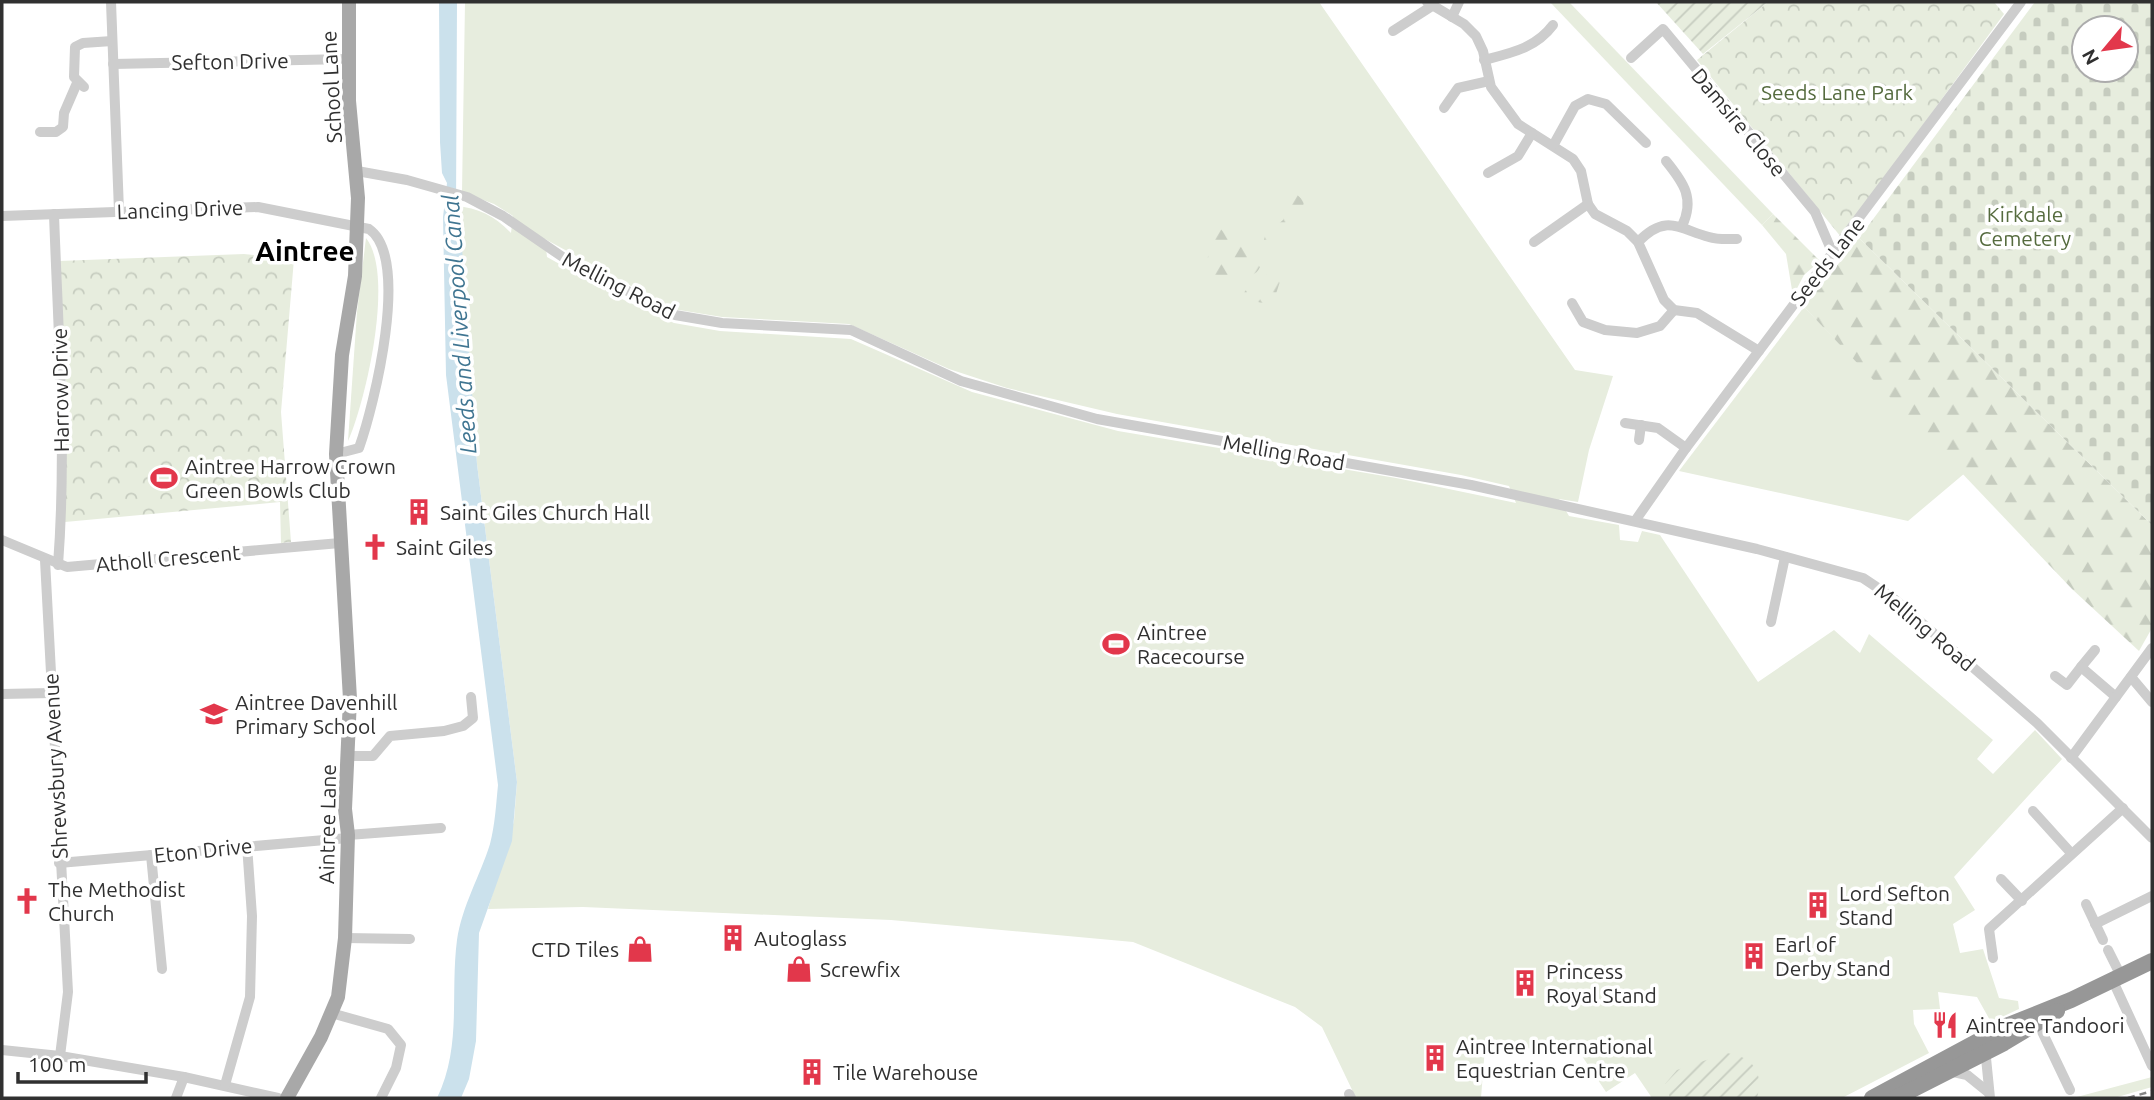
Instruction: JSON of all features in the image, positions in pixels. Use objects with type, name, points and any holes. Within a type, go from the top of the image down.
[{"type":"highway","points":[[1872,1098],[1984,1046],[2152,961]]},
{"type":"highway","points":[[1896,1098],[1949,1072],[1984,1046]]},
{"type":"main road","name":"School Lane","points":[[349,2],[347,59],[356,171]]},
{"type":"main road","name":"Aintree Lane","points":[[287,1098],[331,1013],[342,981],[348,837],[345,809],[350,756],[349,658],[336,454],[337,403],[355,276],[356,171]]},
{"type":"street","points":[[111,2],[119,211]]},
{"type":"street","points":[[1452,17],[1459,2]]},
{"type":"street","name":"Seeds Lane","points":[[1635,521],[1686,448],[2021,2]]},
{"type":"street","points":[[1393,31],[1429,4],[1452,17],[1476,36],[1489,81],[1503,108],[1532,134],[1554,144],[1573,159],[1581,171],[1588,204],[1595,214],[1626,231],[1638,242],[1656,287],[1674,310],[1697,313],[1759,351]]},
{"type":"street","points":[[1484,60],[1521,50],[1544,38],[1553,25]]},
{"type":"street","name":"Damsire Close","points":[[1631,58],[1663,29],[1815,212],[1833,254]]},
{"type":"street","points":[[40,132],[56,132],[63,127],[64,113],[80,85],[74,76],[75,47],[83,43],[112,41]]},
{"type":"street","name":"Sefton Drive","points":[[113,64],[347,59]]},
{"type":"street","points":[[1444,108],[1458,88],[1489,81]]},
{"type":"street","points":[[1554,144],[1575,106],[1588,99],[1606,104],[1646,143]]},
{"type":"street","points":[[1488,173],[1518,156],[1532,134]]},
{"type":"street","points":[[1666,161],[1683,181],[1688,194],[1689,210],[1682,226]]},
{"type":"street","name":"Melling Road","points":[[356,171],[407,180],[462,195],[503,216],[568,260],[675,315],[722,323],[850,330],[961,381],[1097,419],[1429,477],[1635,521],[1864,578],[1877,586],[2037,723],[2152,838]]},
{"type":"street","points":[[1534,242],[1588,204]]},
{"type":"street","name":"Lancing Drive","points":[[2,216],[258,207],[297,212],[356,229]]},
{"type":"street","name":"Harrow Drive","points":[[54,214],[61,402],[62,515],[58,565]]},
{"type":"street","points":[[1638,242],[1661,226],[1682,226],[1717,239],[1737,239]]},
{"type":"street","points":[[336,454],[359,447],[382,364],[387,294],[382,243],[369,229],[356,229]]},
{"type":"street","points":[[1572,303],[1583,322],[1605,330],[1637,333],[1660,326],[1674,310]]},
{"type":"street","points":[[1625,423],[1658,428],[1686,448]]},
{"type":"street","points":[[1639,440],[1641,425]]},
{"type":"street","name":"Atholl Crescent","points":[[2,540],[58,565],[129,563],[340,543]]},
{"type":"street","points":[[1771,622],[1785,557]]},
{"type":"street","name":"Shrewsbury Avenue","points":[[45,560],[59,863],[68,992],[60,1056]]},
{"type":"street","points":[[2071,758],[2152,648]]},
{"type":"street","points":[[2055,676],[2067,685],[2095,650]]},
{"type":"street","points":[[2081,667],[2116,697]]},
{"type":"street","points":[[2131,677],[2152,702]]},
{"type":"street","points":[[2,694],[52,693]]},
{"type":"street","points":[[350,756],[373,755],[390,736],[463,726],[473,718],[471,697]]},
{"type":"street","points":[[1993,958],[1989,929],[2123,808]]},
{"type":"street","points":[[2033,811],[2071,853]]},
{"type":"street","name":"Eton Drive","points":[[59,863],[440,828]]},
{"type":"street","points":[[225,1085],[250,997],[252,916],[247,845]]},
{"type":"street","points":[[151,855],[162,968]]},
{"type":"street","points":[[2001,879],[2022,901]]},
{"type":"street","points":[[2095,924],[2152,896]]},
{"type":"street","points":[[2086,904],[2105,945],[2152,1066]]},
{"type":"street","points":[[345,939],[410,939]]},
{"type":"street","points":[[331,1013],[388,1028],[401,1045],[396,1068],[380,1098]]},
{"type":"street","points":[[2036,1019],[2070,1090]]},
{"type":"street","points":[[1984,1046],[1989,1095]]},
{"type":"street","points":[[2,1049],[184,1077],[278,1098]]},
{"type":"street","points":[[1949,1072],[1967,1075],[1989,1095]]},
{"type":"street","points":[[176,1098],[184,1077]]},
{"type":"green space","name":"Aintree Racecourse","points":[[465,2],[1319,2],[1575,370],[1613,376],[1589,450],[1578,502],[1559,499],[1569,516],[1619,525],[1620,540],[1638,542],[1642,531],[1660,535],[1758,682],[1834,630],[1860,653],[1869,634],[1993,740],[1977,759],[1993,774],[2035,730],[2062,759],[1954,877],[1975,910],[1953,924],[1960,953],[1983,949],[1999,998],[2018,1001],[2019,1009],[1991,1022],[1977,997],[1938,992],[1940,1009],[1913,1010],[1914,1024],[1929,1053],[1842,1098],[1652,1098],[1635,1073],[1606,1092],[1578,1050],[1485,1047],[1481,1098],[1356,1098],[1322,1027],[1295,1007],[1133,942],[891,920],[583,907],[488,909],[514,821],[517,782],[477,464],[456,206],[486,214],[511,233],[513,216],[494,204],[462,192]],"holes":[[[545,239],[673,309],[722,317],[849,324],[949,369],[1007,388],[1117,414],[1461,475],[1509,486],[1516,503],[1396,478],[1118,431],[972,392],[851,339],[720,331],[674,323],[622,299],[547,257]]]},
{"type":"green space","points":[[1550,2],[1569,2],[1773,214],[1762,225]]},
{"type":"green space","points":[[1656,2],[1768,2],[1703,54]]},
{"type":"green space","name":"Seeds Lane Park","points":[[1768,2],[1994,2],[2004,14],[1841,237],[1697,60]]},
{"type":"green space","name":"Kirkdale Cemetery","points":[[2035,2],[2152,2],[2152,525],[1859,238]]},
{"type":"green space","points":[[1295,193],[1304,201],[1296,225],[1279,241],[1263,244],[1265,236],[1283,220]]},
{"type":"green space","points":[[1773,214],[1820,261],[1804,275],[1793,296],[1786,254],[1762,225]]},
{"type":"green space","points":[[1217,225],[1231,239],[1247,244],[1246,254],[1260,267],[1213,304],[1209,300],[1217,292],[1208,273],[1207,260],[1211,244],[1210,233]]},
{"type":"green space","points":[[366,238],[374,256],[378,280],[378,308],[369,369],[348,441],[357,312]]},
{"type":"green space","points":[[1859,238],[2152,525],[2152,628],[2139,651],[2072,589],[1804,307]]},
{"type":"green space","points":[[244,254],[294,259],[281,412],[291,542],[281,543],[280,502],[65,522],[64,424],[71,399],[62,375],[59,261]]},
{"type":"green space","points":[[1281,264],[1284,269],[1274,300],[1263,303],[1242,299],[1245,291]]},
{"type":"green space","points":[[1804,307],[1965,473],[1908,521],[1679,471]]},
{"type":"green space","points":[[1727,1053],[1744,1058],[1754,1067],[1759,1081],[1757,1098],[1670,1098],[1665,1084],[1677,1070]]},
{"type":"green space","points":[[2152,1077],[2152,1087],[2114,1098],[2073,1098]]},
{"type":"water","name":"Leeds and Liverpool Canal","points":[[439,2],[457,2],[456,208],[462,247],[477,464],[517,782],[512,841],[479,933],[476,1041],[469,1079],[461,1098],[437,1098],[450,1059],[459,927],[490,844],[498,785],[446,375],[443,217],[447,183],[442,173],[440,142]]},
{"type":"railway","points":[[2128,1098],[2152,1091]]},
{"type":"place","name":"Aintree Harrow Crown Green Bowls Club","points":[[164,478]]},
{"type":"place","name":"Saint Giles Church Hall","points":[[419,512]]},
{"type":"place","name":"Saint Giles","points":[[375,547]]},
{"type":"place","name":"Aintree Racecourse","points":[[1116,644]]},
{"type":"place","name":"Aintree Davenhill Primary School","points":[[214,714]]},
{"type":"place","name":"The Methodist Church","points":[[27,901]]},
{"type":"place","name":"Lord Sefton Stand","points":[[1818,905]]},
{"type":"place","name":"Autoglass","points":[[733,938]]},
{"type":"place","name":"CTD Tiles","points":[[640,949]]},
{"type":"place","name":"Earl of Derby Stand","points":[[1754,956]]},
{"type":"place","name":"Screwfix","points":[[799,969]]},
{"type":"place","name":"Princess Royal Stand","points":[[1525,983]]},
{"type":"place","name":"Aintree Tandoori","points":[[1945,1025]]},
{"type":"place","name":"Aintree International Equestrian Centre","points":[[1435,1058]]},
{"type":"place","name":"Tile Warehouse","points":[[812,1072]]},
{"type":"district","name":"Aintree","points":[[305,250]]}]
